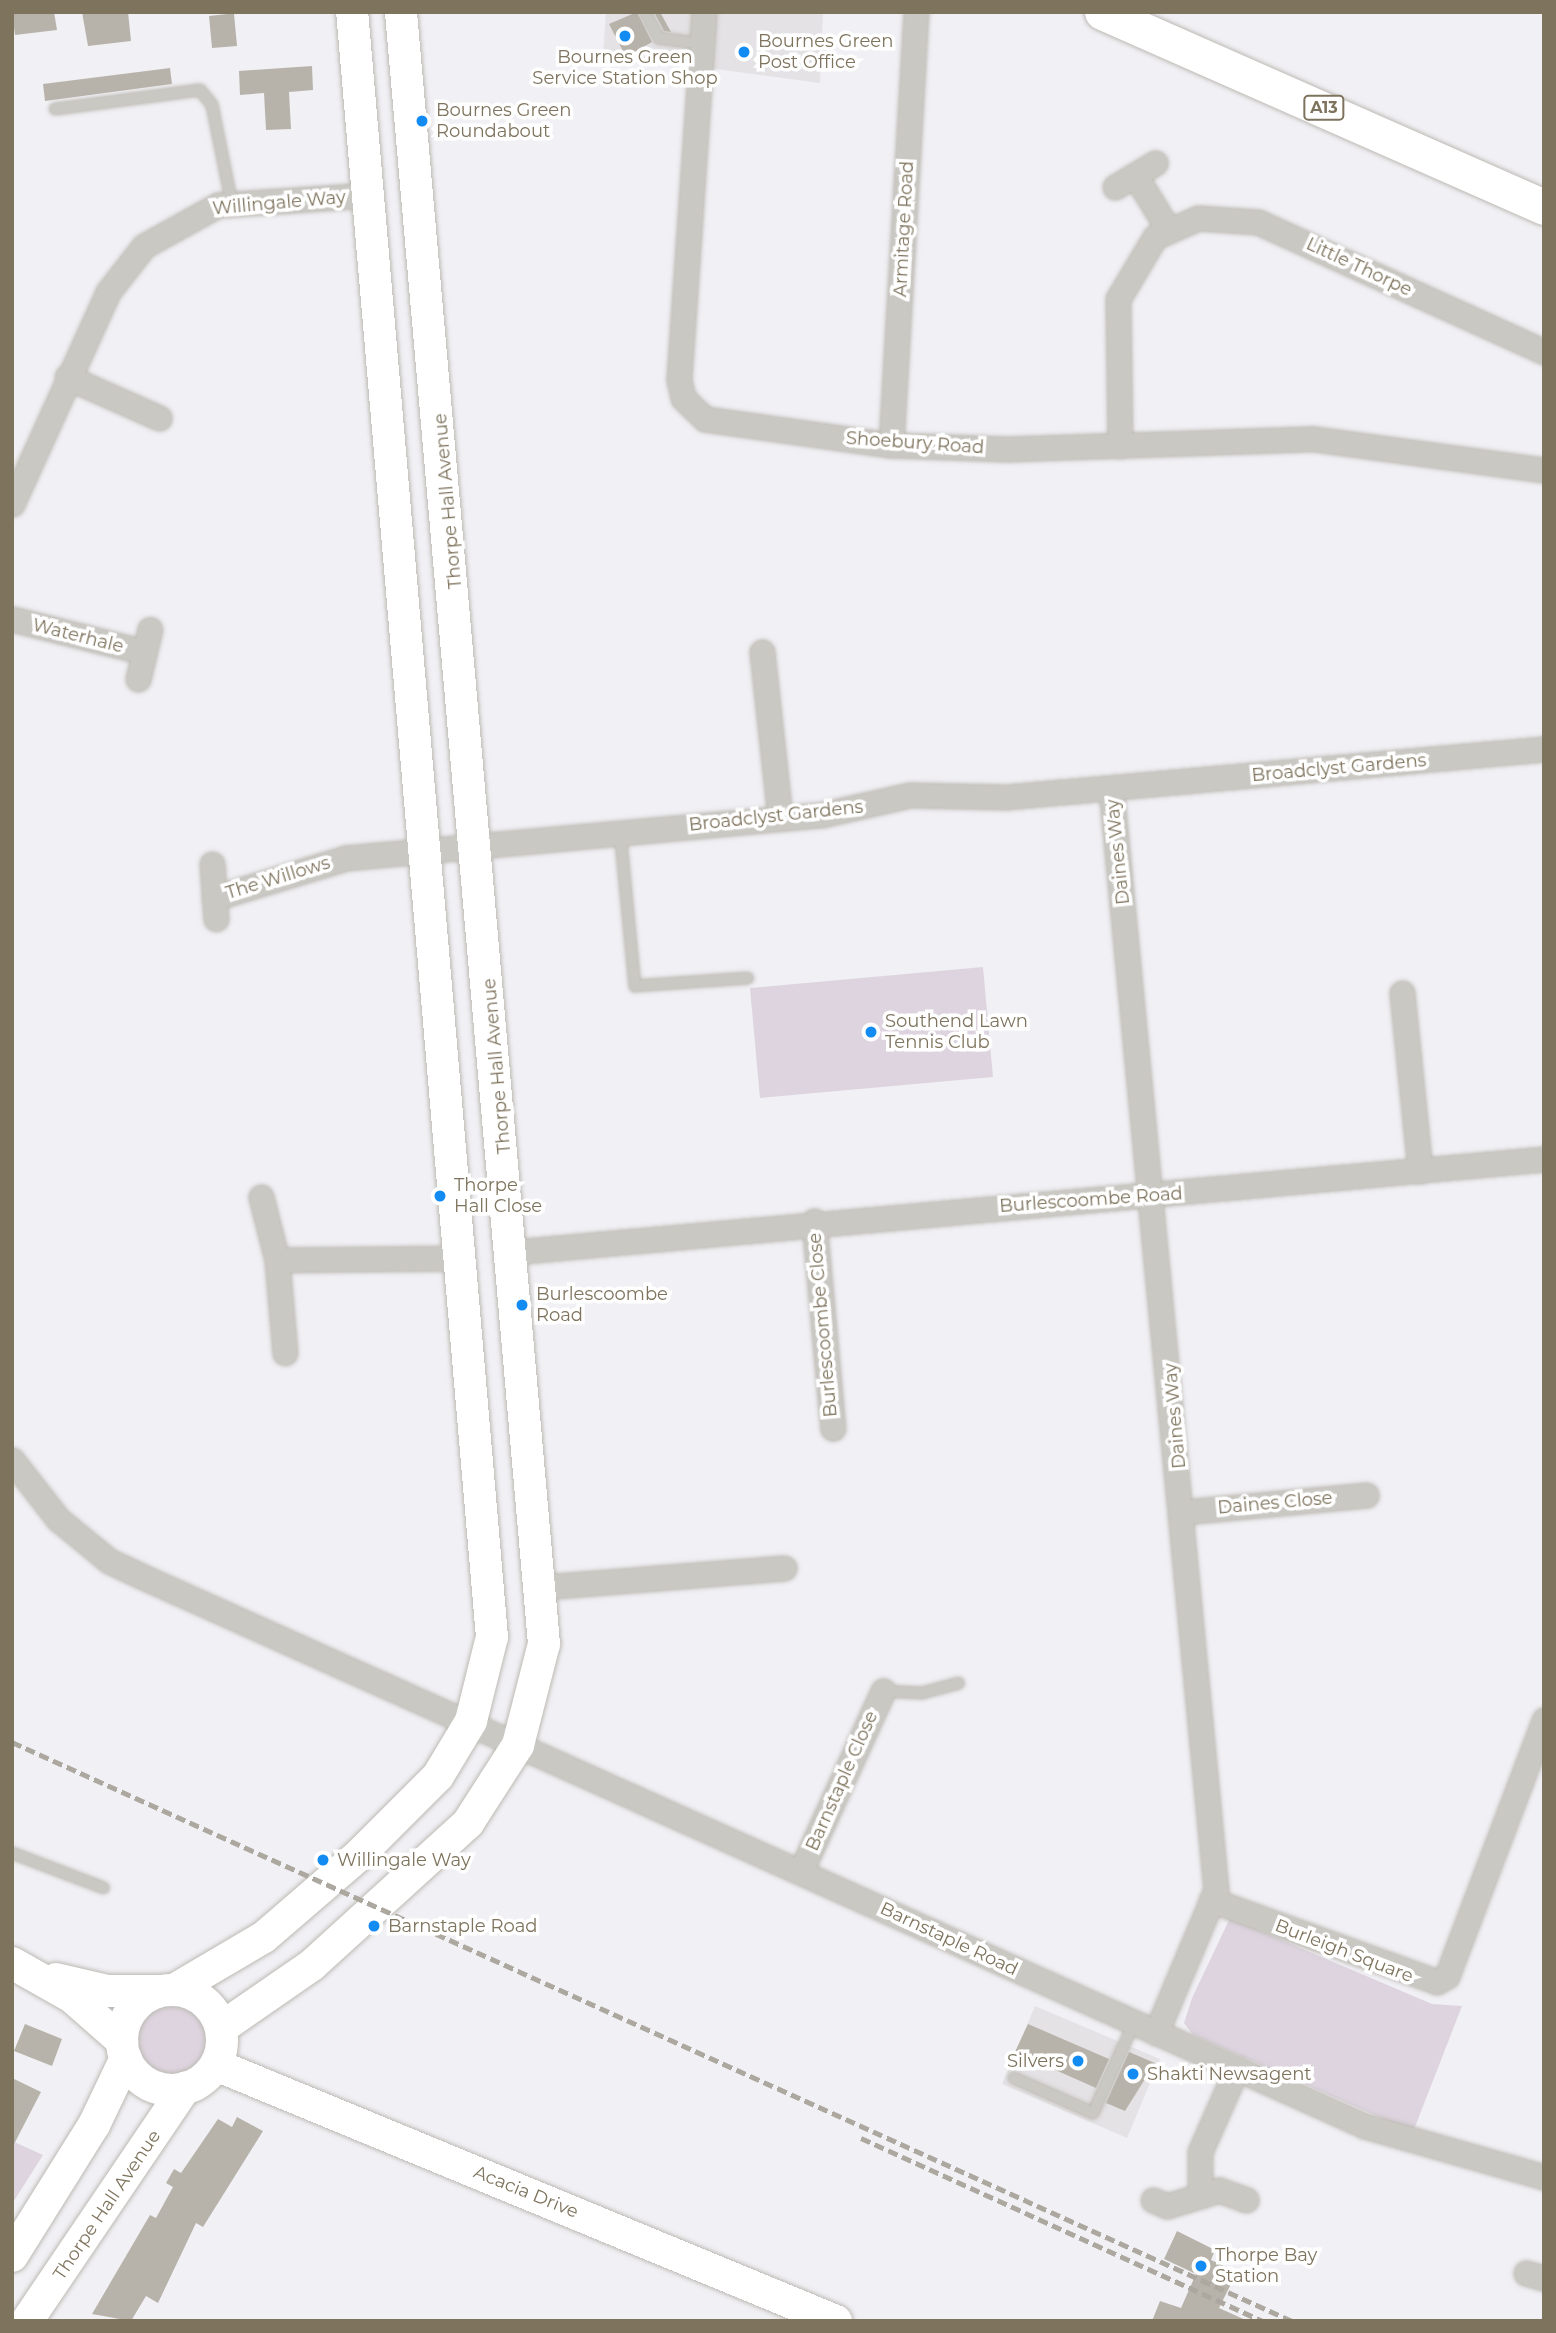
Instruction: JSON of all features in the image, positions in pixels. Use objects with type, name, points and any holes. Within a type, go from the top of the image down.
[{"type":"main road","name":"A13","points":[[1102,12],[1544,207]]},
{"type":"street","points":[[12,2256],[94,2125],[124,2049],[130,2013],[264,1937],[360,1854],[438,1776],[471,1721],[485,1679],[491,1603],[352,12]]},
{"type":"street","name":"Thorpe Hall Avenue","points":[[221,2028],[312,1965],[452,1839],[487,1799],[519,1745],[538,1682],[543,1587],[479,846],[401,12]]},
{"type":"street","name":"Shoebury Road","points":[[704,12],[679,380],[683,398],[691,411],[721,424],[891,445],[1120,446],[1314,439],[1544,470]]},
{"type":"street","name":"Armitage Road","points":[[891,445],[916,12]]},
{"type":"street","points":[[1115,187],[1155,163]]},
{"type":"street","points":[[1135,175],[1168,229]]},
{"type":"street","name":"Willingale Way","points":[[12,504],[67,377],[108,292],[144,246],[183,219],[232,204],[367,195]]},
{"type":"street","name":"Little Thorpe","points":[[1120,446],[1118,299],[1141,253],[1168,229],[1220,216],[1258,222],[1544,352]]},
{"type":"street","points":[[67,377],[159,418]]},
{"type":"street","points":[[390,454],[443,450]]},
{"type":"street","name":"Waterhale","points":[[12,619],[144,652]]},
{"type":"street","name":"Waterhale","points":[[138,679],[150,629]]},
{"type":"street","points":[[762,652],[780,818]]},
{"type":"street","name":"Broadclyst Gardens","points":[[425,853],[620,831],[780,818],[910,796],[1111,788],[1544,749]]},
{"type":"street","name":"Daines Way","points":[[1111,788],[1154,1196],[1215,1878],[1211,1900],[1156,2033]]},
{"type":"street","name":"The Willows","points":[[212,863],[215,908],[316,864],[425,853]]},
{"type":"street","points":[[1402,993],[1420,1171]]},
{"type":"street","name":"Burlescoombe Road","points":[[513,1252],[814,1221],[1154,1196],[1544,1159]]},
{"type":"street","points":[[261,1197],[277,1260],[285,1353]]},
{"type":"street","name":"Burlescoombe Close","points":[[814,1221],[833,1429]]},
{"type":"street","points":[[277,1260],[461,1258]]},
{"type":"street","points":[[12,1460],[50,1510],[110,1561],[471,1721]]},
{"type":"street","name":"Daines Close","points":[[1184,1512],[1366,1495]]},
{"type":"street","points":[[543,1587],[784,1568]]},
{"type":"street","name":"Barnstaple Close","points":[[801,1871],[883,1691]]},
{"type":"street","name":"Burleigh Square","points":[[1211,1900],[1423,1981],[1447,1976],[1544,1720]]},
{"type":"street","name":"Barnstaple Road","points":[[471,1721],[1382,2133],[1544,2177]]},
{"type":"street","points":[[20,1966],[91,1989],[166,1991],[207,2003],[221,2028],[216,2065],[185,2088],[147,2083],[124,2049],[20,1966]]},
{"type":"street","name":"Acacia Drive","points":[[216,2065],[836,2321]]},
{"type":"street","points":[[1200,2196],[1200,2152],[1237,2068]]},
{"type":"street","name":"Thorpe Hall Avenue","points":[[27,2321],[185,2088]]},
{"type":"street","points":[[1153,2200],[1167,2206],[1219,2190],[1246,2200]]},
{"type":"lane","points":[[645,12],[659,38],[702,44]]},
{"type":"lane","points":[[55,109],[200,90],[212,105],[232,204]]},
{"type":"lane","points":[[620,831],[635,986],[748,978]]},
{"type":"lane","points":[[883,1691],[922,1693],[959,1683]]},
{"type":"lane","points":[[12,1853],[104,1888]]},
{"type":"lane","points":[[1014,2078],[1093,2113],[1134,2023]]},
{"type":"shaded area","points":[[606,12],[823,12],[820,83],[603,54]]},
{"type":"shaded area","name":"Southend Lawn Tennis Club","points":[[983,967],[993,1077],[760,1098],[750,988]]},
{"type":"shaded area","points":[[1230,1918],[1432,2004],[1462,2006],[1413,2132],[1193,2035],[1184,2023],[1192,1998]]},
{"type":"shaded area","points":[[171,2002],[185,2005],[197,2012],[204,2024],[207,2038],[204,2052],[197,2064],[185,2071],[171,2074],[157,2071],[145,2064],[138,2052],[135,2038],[138,2024],[145,2012],[157,2005]]},
{"type":"shaded area","points":[[1035,2006],[1160,2059],[1127,2138],[1002,2084]]},
{"type":"shaded area","points":[[12,2141],[43,2155],[12,2204]]},
{"type":"building","points":[[12,12],[54,12],[57,30],[15,35]]},
{"type":"building","points":[[82,12],[128,12],[131,41],[88,46]]},
{"type":"building","points":[[637,12],[652,42],[626,57],[609,24]]},
{"type":"building","points":[[654,12],[660,12],[671,32],[664,31]]},
{"type":"building","points":[[234,14],[237,46],[212,48],[209,16]]},
{"type":"building","points":[[312,66],[313,90],[289,92],[291,129],[266,130],[264,93],[240,95],[239,71]]},
{"type":"building","points":[[170,68],[172,84],[45,101],[43,84]]},
{"type":"building","points":[[25,2024],[62,2039],[52,2066],[14,2051]]},
{"type":"building","points":[[1028,2024],[1109,2059],[1096,2088],[1015,2052]]},
{"type":"building","name":"Shakti Newsagent","points":[[1129,2052],[1155,2063],[1125,2111],[1106,2103]]},
{"type":"building","points":[[12,2078],[41,2092],[12,2148]]},
{"type":"building","points":[[237,2117],[263,2131],[203,2227],[196,2223],[158,2303],[146,2296],[131,2321],[92,2314],[150,2215],[156,2218],[173,2187],[166,2183],[174,2169],[181,2173],[218,2119],[232,2127]]},
{"type":"building","points":[[1177,2231],[1215,2250],[1211,2260],[1237,2272],[1219,2308],[1248,2321],[1152,2321],[1160,2301],[1181,2308],[1196,2274],[1164,2259]]},
{"type":"railway","points":[[12,1742],[1292,2321]]},
{"type":"railway","points":[[861,2138],[1262,2321]]},
{"type":"place","name":"Bournes Green Service Station Shop","points":[[625,36]]},
{"type":"place","name":"Bournes Green Post Office","points":[[744,52]]},
{"type":"place","name":"Bournes Green Roundabout","points":[[422,121]]},
{"type":"place","name":"Southend Lawn Tennis Club","points":[[871,1032]]},
{"type":"place","name":"Thorpe Hall Close","points":[[440,1196]]},
{"type":"place","name":"Burlescoombe Road","points":[[522,1305]]},
{"type":"place","name":"Willingale Way","points":[[323,1860]]},
{"type":"place","name":"Barnstaple Road","points":[[374,1926]]},
{"type":"place","name":"Silvers","points":[[1078,2061]]},
{"type":"place","name":"Shakti Newsagent","points":[[1133,2074]]},
{"type":"place","name":"Thorpe Bay Station","points":[[1201,2266]]}]
